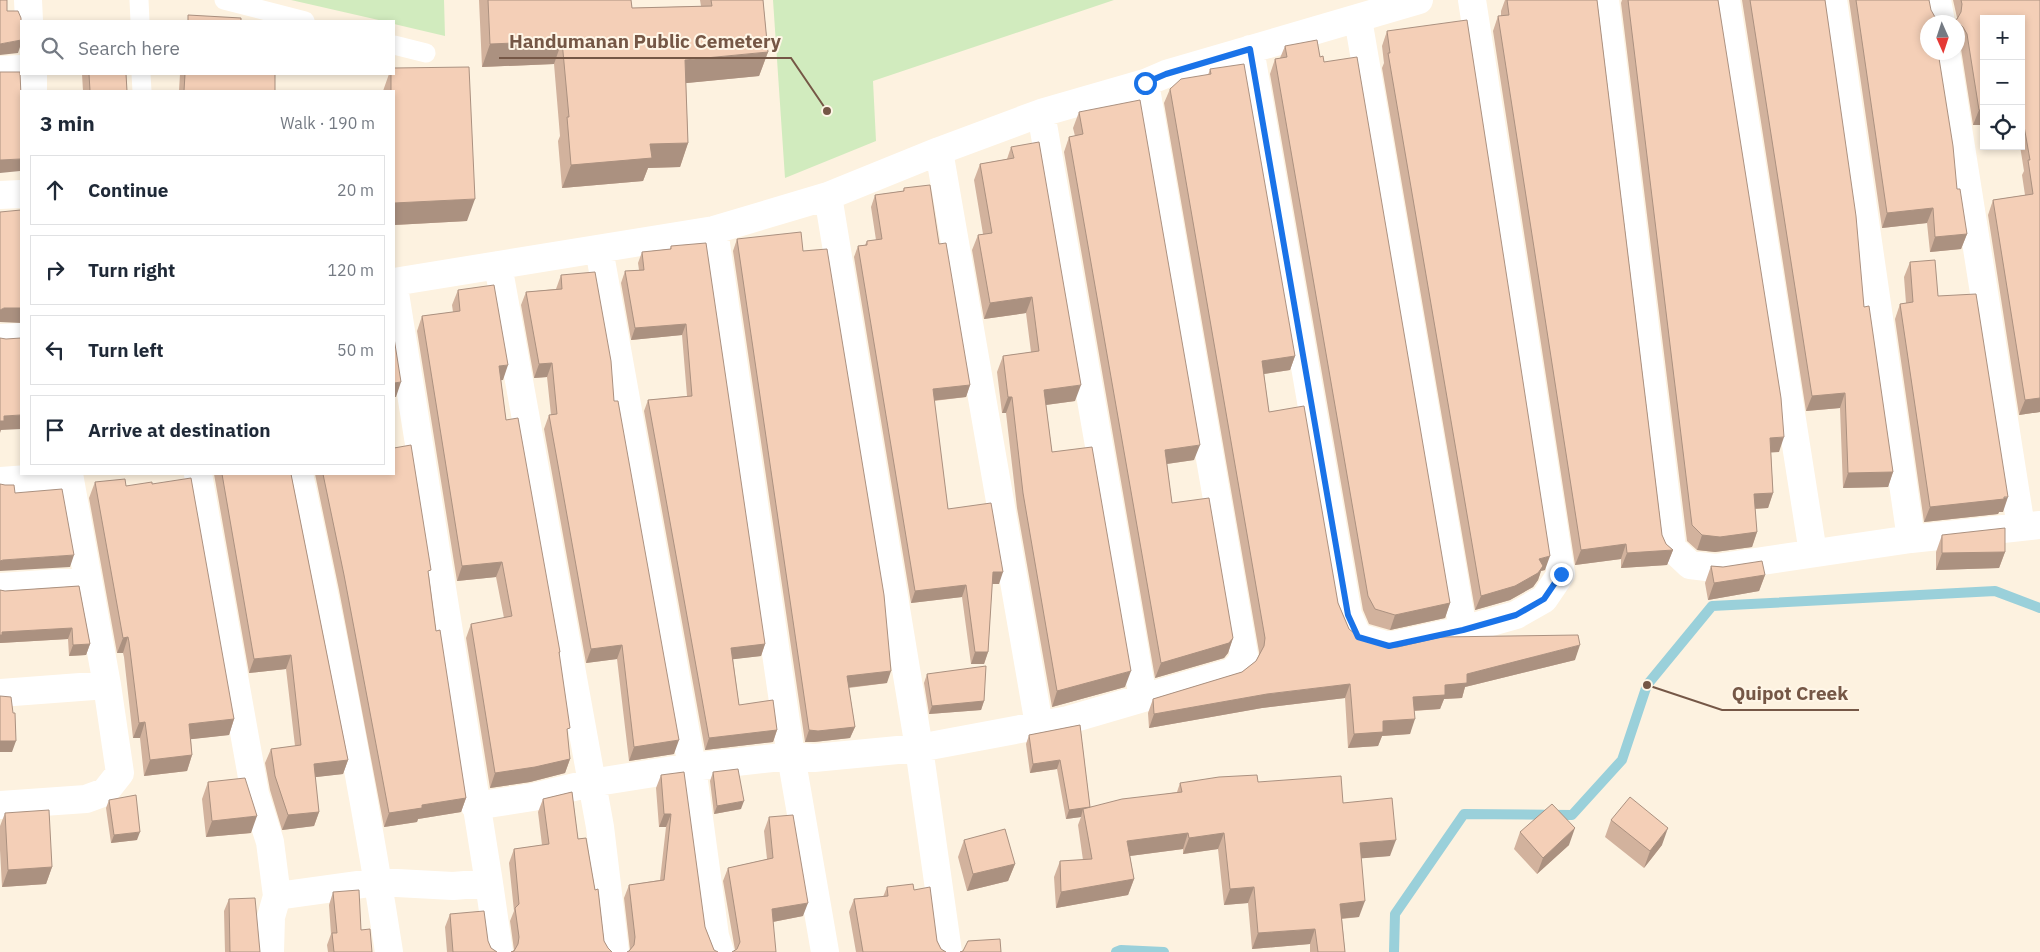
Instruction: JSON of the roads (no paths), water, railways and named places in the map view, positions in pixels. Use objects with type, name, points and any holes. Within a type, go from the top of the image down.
[{"type":"street","points":[[28,0],[30,20]]},
{"type":"street","points":[[395,282],[714,230],[828,196],[939,151],[1041,113],[1145,83],[1166,74],[1419,0]]},
{"type":"street","points":[[1250,49],[1348,615],[1358,637],[1389,646],[1463,630],[1516,615],[1544,599],[1561,574],[1472,0]]},
{"type":"street","points":[[1605,0],[1672,548],[1690,565],[1715,568],[1910,539],[2030,526],[1947,60]]},
{"type":"street","points":[[1726,0],[1813,553]]},
{"type":"street","points":[[1833,0],[1910,539]]},
{"type":"street","points":[[1937,0],[1940,15]]},
{"type":"street","points":[[1358,19],[1463,630]]},
{"type":"street","points":[[0,70],[20,69]]},
{"type":"street","points":[[33,75],[33,90]]},
{"type":"street","points":[[476,806],[533,797],[591,783],[692,767],[791,756],[814,758],[919,748],[1068,720],[1232,672],[1240,664],[1244,655],[1145,83]]},
{"type":"street","points":[[1041,113],[1143,698]]},
{"type":"street","points":[[939,151],[1040,725]]},
{"type":"street","points":[[0,195],[20,194]]},
{"type":"street","points":[[828,196],[919,748],[948,952]]},
{"type":"street","points":[[714,230],[791,756],[825,952]]},
{"type":"street","points":[[599,249],[692,767],[715,936],[720,952]]},
{"type":"street","points":[[498,265],[600,827],[615,952]]},
{"type":"street","points":[[395,292],[499,952]]},
{"type":"street","points":[[0,338],[20,337]]},
{"type":"street","points":[[0,481],[69,475],[107,685],[120,772],[104,792],[86,799],[0,805]]},
{"type":"street","points":[[198,475],[245,741],[256,794],[270,842],[277,896],[271,917],[270,952]]},
{"type":"street","points":[[299,475],[322,583],[378,882],[389,952]]},
{"type":"street","points":[[0,587],[88,581]]},
{"type":"street","points":[[0,693],[107,685]]},
{"type":"street","points":[[277,896],[378,882],[453,886],[489,883]]},
{"type":"lane","points":[[139,0],[140,20]]},
{"type":"lane","points":[[224,0],[301,20]]},
{"type":"lane","points":[[395,45],[426,53]]},
{"type":"lane","points":[[141,75],[142,90]]},
{"type":"waterway","points":[[1394,952],[1395,914],[1464,814],[1572,815],[1622,760],[1647,685],[1712,606],[1995,591],[2040,608]]},
{"type":"waterway","points":[[1116,952],[1121,950],[1164,952]]},
{"type":"place","name":"Handumanan Public Cemetery","points":[[827,111]]},
{"type":"place","name":"Quipot Creek","points":[[1647,685]]}]
